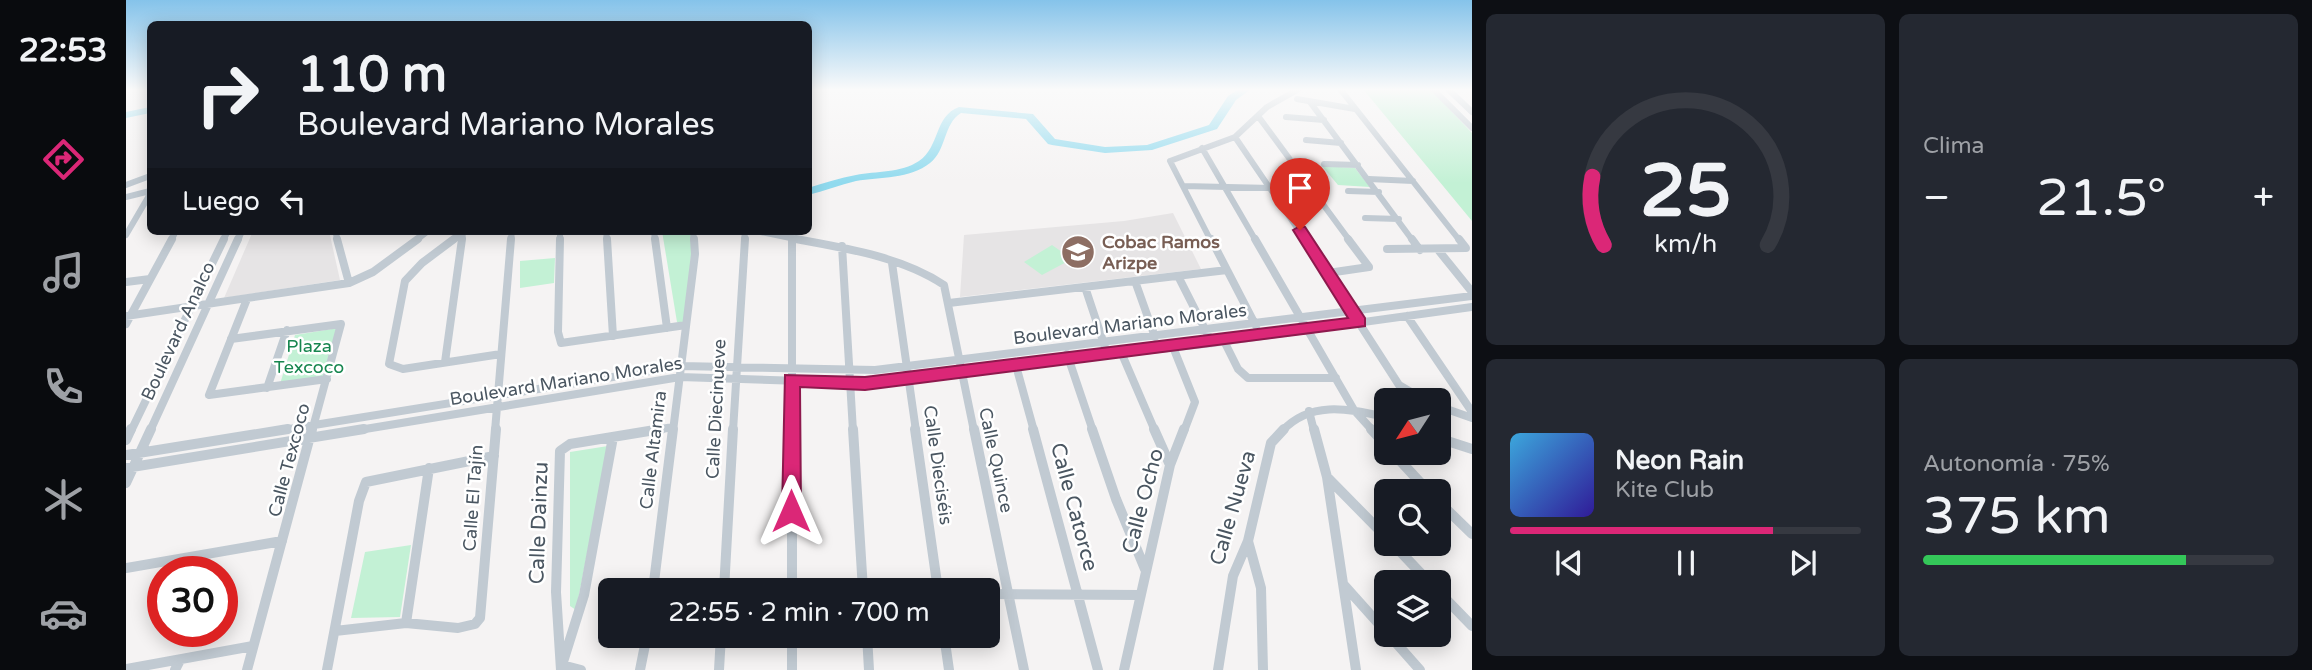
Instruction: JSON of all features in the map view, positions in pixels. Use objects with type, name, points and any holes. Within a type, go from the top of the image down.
[{"type":"street","points":[[1253,120],[1235,137],[1170,162],[1260,335]]},
{"type":"street","points":[[1261,120],[1369,267],[1328,273]]},
{"type":"street","points":[[1324,120],[1420,250]]},
{"type":"street","points":[[1364,120],[1466,246],[1465,250],[1439,251],[1387,249]]},
{"type":"street","points":[[1468,121],[1472,128]]},
{"type":"street","points":[[1235,137],[1272,188],[1399,385],[1404,388]]},
{"type":"street","points":[[1306,140],[1341,143]]},
{"type":"street","points":[[1202,148],[1303,318],[1353,410],[1374,433]]},
{"type":"street","points":[[1324,164],[1358,165]]},
{"type":"street","points":[[126,185],[147,178]]},
{"type":"street","points":[[1369,179],[1413,181]]},
{"type":"street","points":[[1183,186],[1314,189]]},
{"type":"street","points":[[1348,191],[1379,192]]},
{"type":"street","points":[[126,197],[147,193]]},
{"type":"street","points":[[126,235],[147,197]]},
{"type":"street","points":[[1365,218],[1399,219]]},
{"type":"street","points":[[126,324],[174,235]]},
{"type":"street","name":"Boulevard Analco","points":[[126,440],[223,235]]},
{"type":"street","name":"Boulevard Analco","points":[[126,483],[130,467],[139,453],[240,235]]},
{"type":"street","points":[[336,235],[349,283]]},
{"type":"street","points":[[128,316],[349,283],[373,272],[423,235]]},
{"type":"street","points":[[460,235],[422,263],[405,281],[389,364],[396,369],[501,354]]},
{"type":"street","points":[[445,362],[464,235]]},
{"type":"street","name":"Calle El Tajín","points":[[335,631],[406,622],[458,628],[475,624],[480,618],[512,235]]},
{"type":"street","points":[[560,235],[558,332],[561,343],[686,325]]},
{"type":"street","points":[[606,235],[613,336]]},
{"type":"street","points":[[655,235],[667,328]]},
{"type":"street","name":"Calle Altamira","points":[[654,578],[696,243],[694,235]]},
{"type":"street","name":"Calle Diecinueve","points":[[725,578],[745,235]]},
{"type":"street","name":"Calle Quince","points":[[774,235],[842,246],[937,280],[944,285],[1024,670]]},
{"type":"street","points":[[792,239],[792,578]]},
{"type":"street","points":[[842,246],[862,578]]},
{"type":"street","points":[[1439,251],[1472,294]]},
{"type":"street","name":"Calle Dieciséis","points":[[892,263],[936,578]]},
{"type":"street","points":[[949,303],[1227,270]]},
{"type":"street","points":[[1178,276],[1212,343]]},
{"type":"street","points":[[126,282],[150,279]]},
{"type":"street","points":[[1135,281],[1158,349]]},
{"type":"street","points":[[1085,287],[1107,354]]},
{"type":"street","name":"Boulevard Mariano Morales","points":[[130,467],[497,408],[680,372],[849,384],[908,379],[961,371],[1065,348],[1472,294]]},
{"type":"street","points":[[247,299],[210,386],[209,396],[327,379]]},
{"type":"street","name":"Boulevard Mariano Morales","points":[[126,456],[315,425],[736,365],[849,372],[959,359],[1069,359],[1212,343],[1472,307]]},
{"type":"street","points":[[1406,316],[1472,412]]},
{"type":"street","name":"Calle Texcoco","points":[[231,339],[341,324],[247,670]]},
{"type":"street","points":[[267,388],[287,330]]},
{"type":"street","points":[[1224,341],[1238,369],[1248,378],[1336,378]]},
{"type":"street","name":"Calle Ocho","points":[[1124,670],[1170,466],[1195,402],[1173,347]]},
{"type":"street","points":[[1065,348],[1116,499],[1145,569]]},
{"type":"street","points":[[1121,352],[1170,466]]},
{"type":"street","name":"Calle Catorce","points":[[1014,359],[1098,670]]},
{"type":"street","points":[[1356,670],[1327,477],[1308,411],[1353,410],[1374,414]]},
{"type":"street","name":"Calle Nueva","points":[[1218,670],[1233,576],[1248,541],[1271,443],[1296,416],[1308,411]]},
{"type":"street","points":[[1451,411],[1472,418]]},
{"type":"street","name":"Calle Dainzu","points":[[562,667],[556,592],[559,456],[562,448],[570,444],[673,427]]},
{"type":"street","points":[[581,670],[562,667],[584,595],[613,437]]},
{"type":"street","points":[[1451,443],[1472,454]]},
{"type":"street","points":[[327,670],[359,501],[366,482],[494,456]]},
{"type":"street","points":[[1405,466],[1417,479]]},
{"type":"street","points":[[406,622],[429,468]]},
{"type":"street","points":[[1327,477],[1374,525]]},
{"type":"street","points":[[1451,514],[1472,534]]},
{"type":"street","points":[[126,568],[282,541]]},
{"type":"street","points":[[1248,541],[1256,560],[1261,587],[1264,670]]},
{"type":"street","points":[[1404,556],[1418,570]]},
{"type":"street","points":[[1344,585],[1374,619]]},
{"type":"street","points":[[1000,594],[1140,595]]},
{"type":"street","points":[[1451,605],[1472,626]]},
{"type":"street","points":[[126,669],[177,665],[253,646]]},
{"type":"street","points":[[1399,647],[1420,670]]},
{"type":"street","points":[[640,670],[644,648]]},
{"type":"street","points":[[719,670],[720,648]]},
{"type":"street","points":[[792,648],[792,670]]},
{"type":"street","points":[[868,648],[869,670]]},
{"type":"street","points":[[946,648],[949,670]]},
{"type":"shaded area","name":"Cobac Ramos Arizpe","points":[[1173,213],[1201,269],[960,297],[964,235],[1124,221]]},
{"type":"shaded area","points":[[251,235],[330,235],[340,280],[224,298]]},
{"type":"green space","points":[[1389,120],[1460,120],[1472,133],[1472,221]]},
{"type":"green space","points":[[1322,166],[1355,168],[1370,187],[1338,185]]},
{"type":"green space","points":[[663,235],[693,235],[685,323],[677,322]]},
{"type":"green space","points":[[1052,245],[1072,259],[1042,275],[1024,262]]},
{"type":"green space","points":[[555,258],[554,283],[520,288],[520,261]]},
{"type":"green space","name":"Plaza Texcoco","points":[[338,328],[325,378],[280,384],[295,335]]},
{"type":"green space","points":[[608,446],[576,610],[570,606],[570,452]]},
{"type":"green space","points":[[411,545],[400,617],[351,618],[365,552]]},
{"type":"waterway","points":[[812,191],[850,179],[901,172],[917,167],[937,148],[947,120]]},
{"type":"waterway","points":[[1033,120],[1052,142],[1105,150],[1148,148],[1213,127],[1217,120]]},
{"type":"place","name":"Cobac Ramos Arizpe","points":[[1078,252]]},
{"type":"route","points":[[791,511],[791,380],[865,383],[908,379],[1016,364],[1212,343],[1359,322],[1300,230]]}]
